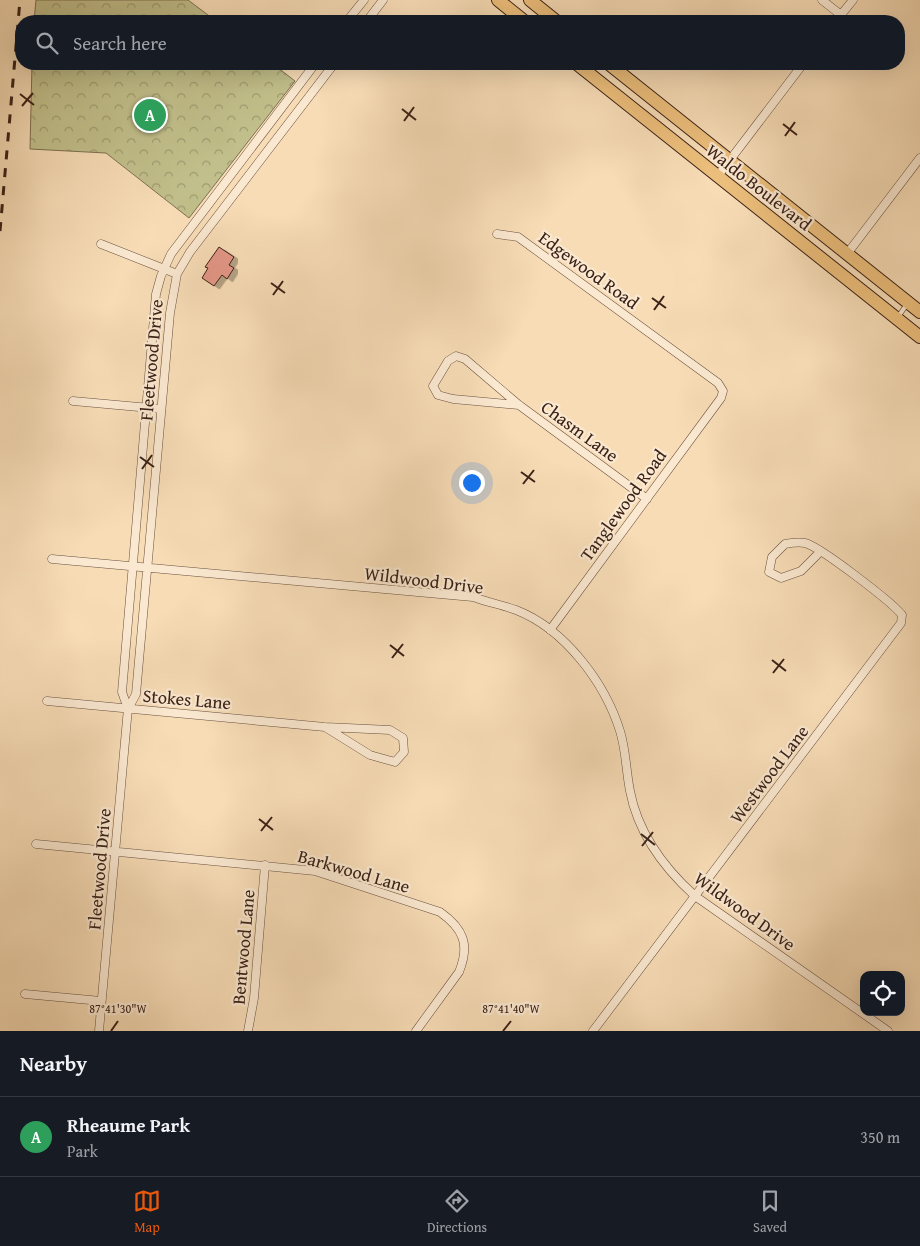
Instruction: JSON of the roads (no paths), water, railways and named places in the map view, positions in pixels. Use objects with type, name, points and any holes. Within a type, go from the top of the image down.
[{"type":"main road","points":[[498,0],[517,15]]},
{"type":"main road","points":[[530,0],[549,15]]},
{"type":"main road","name":"Waldo Boulevard","points":[[584,70],[920,337]]},
{"type":"main road","name":"Waldo Boulevard","points":[[616,70],[920,312]]},
{"type":"street","points":[[353,15],[364,0]]},
{"type":"street","points":[[372,15],[383,0]]},
{"type":"street","points":[[822,0],[835,15]]},
{"type":"street","points":[[840,15],[853,0]]},
{"type":"street","name":"Fleetwood Drive","points":[[128,709],[122,692],[132,566],[156,294],[163,269],[191,226],[310,70]]},
{"type":"street","name":"Fleetwood Drive","points":[[99,1031],[128,709],[136,694],[170,313],[177,274],[190,252],[329,70]]},
{"type":"street","points":[[717,177],[798,70]]},
{"type":"street","points":[[847,254],[920,158]]},
{"type":"street","name":"Edgewood Road","points":[[497,234],[518,237],[534,248],[718,383],[724,391],[721,398]]},
{"type":"street","points":[[101,244],[177,274]]},
{"type":"street","name":"Chasm Lane","points":[[519,405],[453,399],[438,395],[433,386],[448,361],[456,356],[465,359],[519,405],[647,499]]},
{"type":"street","name":"Tanglewood Road","points":[[550,630],[721,398]]},
{"type":"street","points":[[73,402],[161,409]]},
{"type":"street","name":"Westwood Lane","points":[[593,1031],[902,623],[902,615],[894,604],[820,552],[806,543],[785,544],[772,557],[769,572],[782,578],[802,571],[820,552]]},
{"type":"street","name":"Wildwood Drive","points":[[52,559],[473,597],[518,611],[550,630],[585,664],[604,693],[620,732],[631,794],[641,826],[649,841],[673,875],[695,896],[888,1031]]},
{"type":"street","name":"Stokes Lane","points":[[47,701],[325,727],[390,730],[403,738],[404,752],[395,762],[370,755],[325,727]]},
{"type":"street","name":"Barkwood Lane","points":[[36,844],[315,871],[440,912],[452,921],[461,934],[464,945],[463,961],[459,972],[416,1031]]},
{"type":"street","name":"Bentwood Lane","points":[[248,1031],[254,998],[265,865]]},
{"type":"street","points":[[25,994],[101,1001]]},
{"type":"lane","points":[[896,318],[908,303]]},
{"type":"railway","points":[[19,15],[20,0]]},
{"type":"railway","points":[[0,231],[15,58]]},
{"type":"place","name":"Rheaume Park","points":[[150,115]]}]
